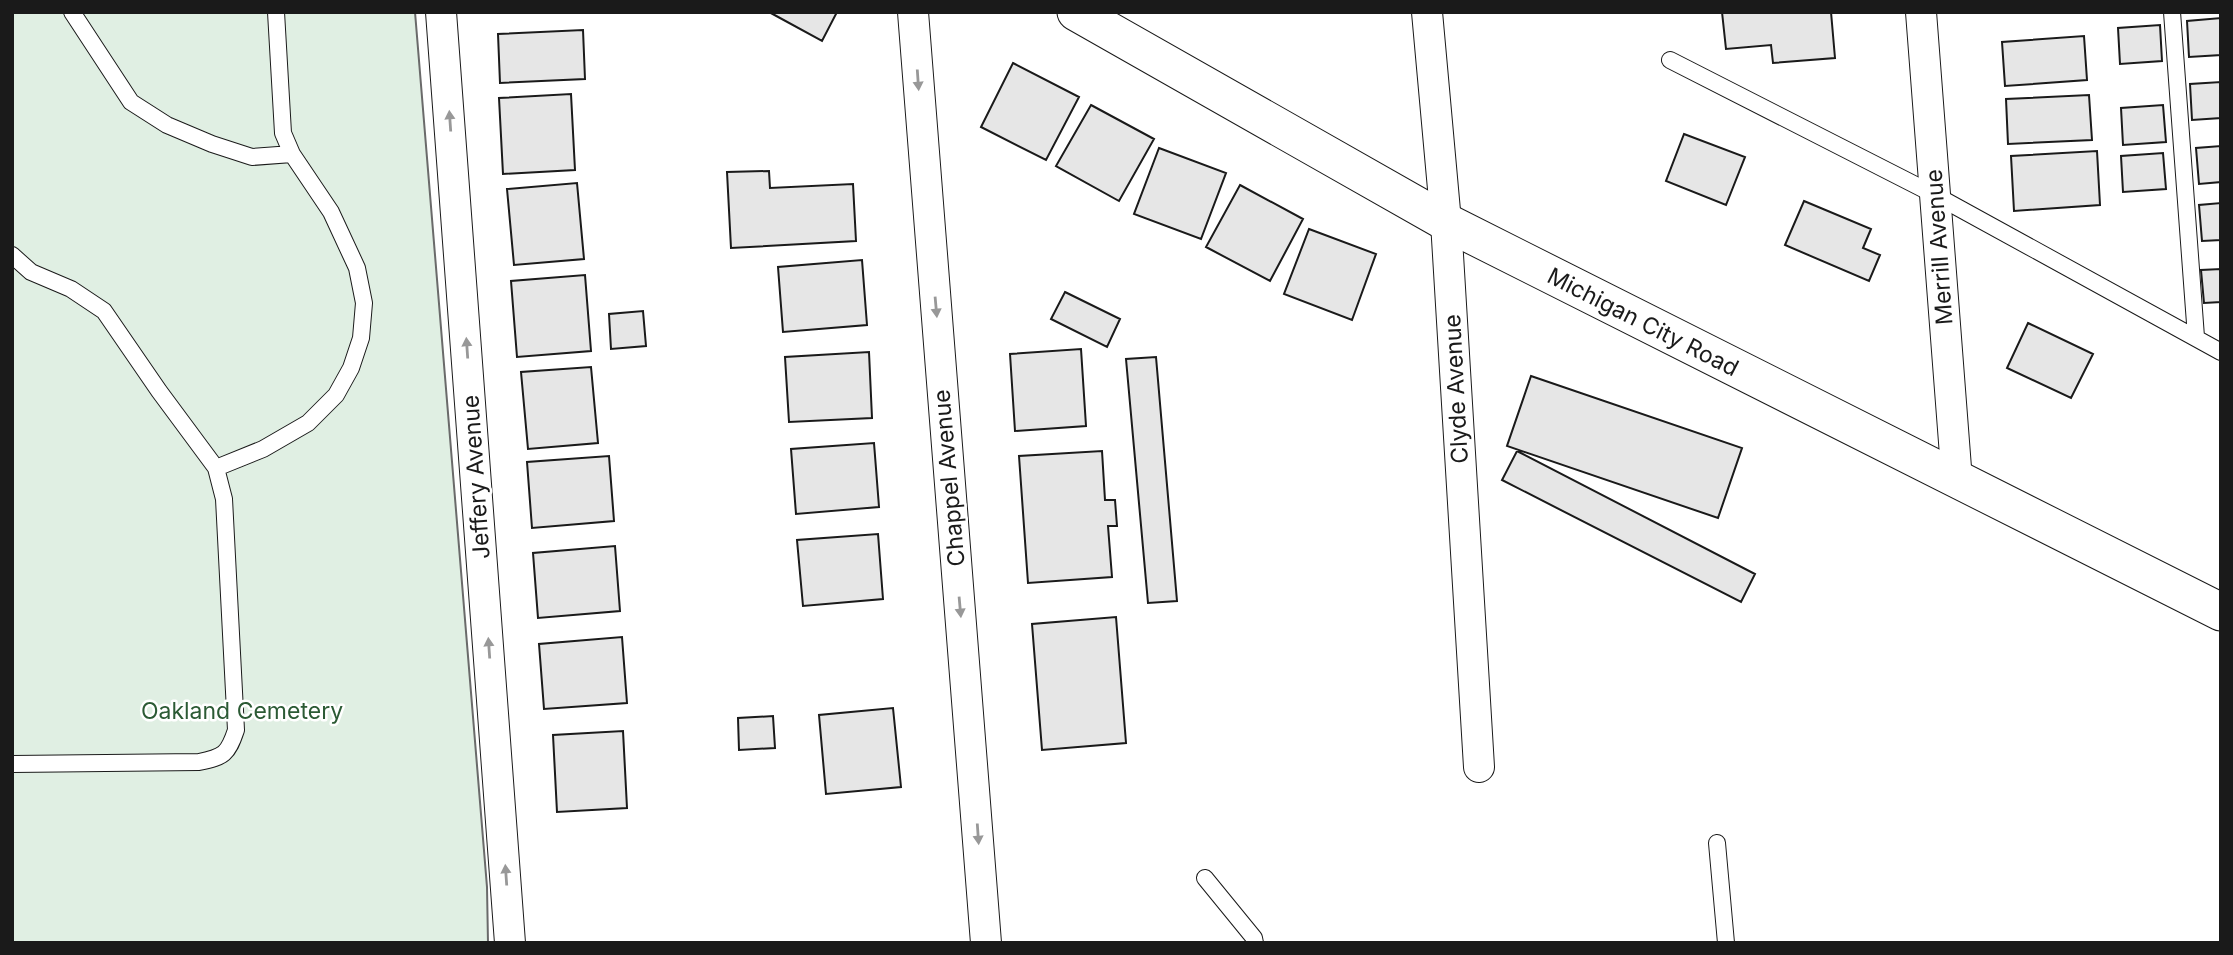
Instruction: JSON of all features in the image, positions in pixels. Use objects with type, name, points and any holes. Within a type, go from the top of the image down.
[{"type":"street","name":"Jeffery Avenue","points":[[442,12],[510,943]]},
{"type":"street","name":"Chappel Avenue","points":[[913,12],[986,943]]},
{"type":"street","name":"Michigan City Road","points":[[1076,12],[1446,222],[2221,612]]},
{"type":"street","name":"Clyde Avenue","points":[[1427,12],[1446,222],[1479,767]]},
{"type":"street","name":"Merrill Avenue","points":[[1920,12],[1957,481]]},
{"type":"lane","points":[[72,12],[131,102],[167,125],[252,157],[292,154]]},
{"type":"lane","points":[[216,468],[263,449],[308,423],[336,395],[351,368],[361,338],[363,303],[357,268],[331,212],[292,154],[283,133],[276,12]]},
{"type":"lane","points":[[2172,12],[2196,337]]},
{"type":"lane","points":[[1670,60],[1935,195],[2221,352]]},
{"type":"lane","points":[[12,255],[31,272],[71,289],[104,311],[216,468],[223,499],[236,730],[230,749],[218,758],[199,762],[12,764]]},
{"type":"lane","points":[[1717,843],[1726,943]]},
{"type":"lane","points":[[1205,878],[1254,938],[1255,943]]},
{"type":"green space","name":"Oakland Cemetery","points":[[12,12],[415,12],[487,887],[488,943],[12,943]]},
{"type":"building","points":[[769,12],[837,12],[822,41]]},
{"type":"building","points":[[1722,12],[1831,12],[1835,58],[1773,63],[1771,45],[1726,49]]},
{"type":"building","points":[[2221,18],[2221,55],[2189,57],[2187,21]]},
{"type":"building","points":[[2160,25],[2162,61],[2120,64],[2118,28]]},
{"type":"building","points":[[583,30],[585,79],[500,83],[498,34]]},
{"type":"building","points":[[2084,36],[2087,80],[2005,86],[2002,42]]},
{"type":"building","points":[[1013,63],[1079,97],[1046,160],[981,127]]},
{"type":"building","points":[[2221,82],[2221,118],[2192,120],[2190,84]]},
{"type":"building","points":[[571,94],[575,170],[503,174],[499,98]]},
{"type":"building","points":[[2089,95],[2092,140],[2008,144],[2006,99]]},
{"type":"building","points":[[1091,105],[1154,139],[1119,201],[1056,166]]},
{"type":"building","points":[[2163,105],[2166,142],[2123,145],[2121,108]]},
{"type":"building","points":[[1684,134],[1745,157],[1726,205],[1666,181]]},
{"type":"building","points":[[2221,146],[2221,182],[2199,184],[2196,148]]},
{"type":"building","points":[[1159,148],[1226,173],[1201,239],[1134,214]]},
{"type":"building","points":[[2097,151],[2100,205],[2014,211],[2011,156]]},
{"type":"building","points":[[2163,153],[2166,189],[2123,192],[2121,156]]},
{"type":"building","points":[[769,171],[770,188],[853,184],[856,241],[731,248],[727,172]]},
{"type":"building","points":[[577,183],[584,259],[514,265],[507,189]]},
{"type":"building","points":[[1240,185],[1303,219],[1270,281],[1206,247]]},
{"type":"building","points":[[1804,201],[1871,229],[1863,248],[1880,255],[1869,281],[1785,245]]},
{"type":"building","points":[[2221,203],[2221,240],[2202,241],[2199,205]]},
{"type":"building","points":[[1309,229],[1376,254],[1352,320],[1284,294]]},
{"type":"building","points":[[862,260],[867,325],[783,332],[778,267]]},
{"type":"building","points":[[2221,269],[2221,302],[2204,303],[2201,270]]},
{"type":"building","points":[[585,275],[591,351],[517,357],[511,281]]},
{"type":"building","points":[[1065,292],[1120,319],[1107,347],[1051,319]]},
{"type":"building","points":[[643,311],[646,346],[611,349],[609,314]]},
{"type":"building","points":[[2028,323],[2093,354],[2071,398],[2007,368]]},
{"type":"building","points":[[1081,349],[1086,426],[1015,431],[1010,354]]},
{"type":"building","points":[[869,352],[872,418],[789,422],[785,357]]},
{"type":"building","points":[[1156,357],[1177,601],[1148,603],[1126,359]]},
{"type":"building","points":[[591,367],[598,443],[528,449],[521,372]]},
{"type":"building","points":[[1531,376],[1742,448],[1718,518],[1507,446]]},
{"type":"building","points":[[874,443],[879,507],[796,514],[791,449]]},
{"type":"building","points":[[1102,451],[1105,500],[1115,500],[1117,526],[1108,526],[1112,577],[1028,583],[1019,456]]},
{"type":"building","points":[[1517,451],[1755,574],[1741,602],[1502,480]]},
{"type":"building","points":[[609,456],[614,521],[532,528],[527,462]]},
{"type":"building","points":[[878,534],[883,599],[803,606],[797,540]]},
{"type":"building","points":[[615,546],[620,611],[538,618],[533,553]]},
{"type":"building","points":[[1116,617],[1126,743],[1042,750],[1032,624]]},
{"type":"building","points":[[622,637],[627,703],[544,709],[539,644]]},
{"type":"building","points":[[893,708],[901,787],[826,794],[819,715]]},
{"type":"building","points":[[773,716],[775,748],[739,750],[738,718]]},
{"type":"building","points":[[623,731],[627,808],[557,812],[553,735]]}]
